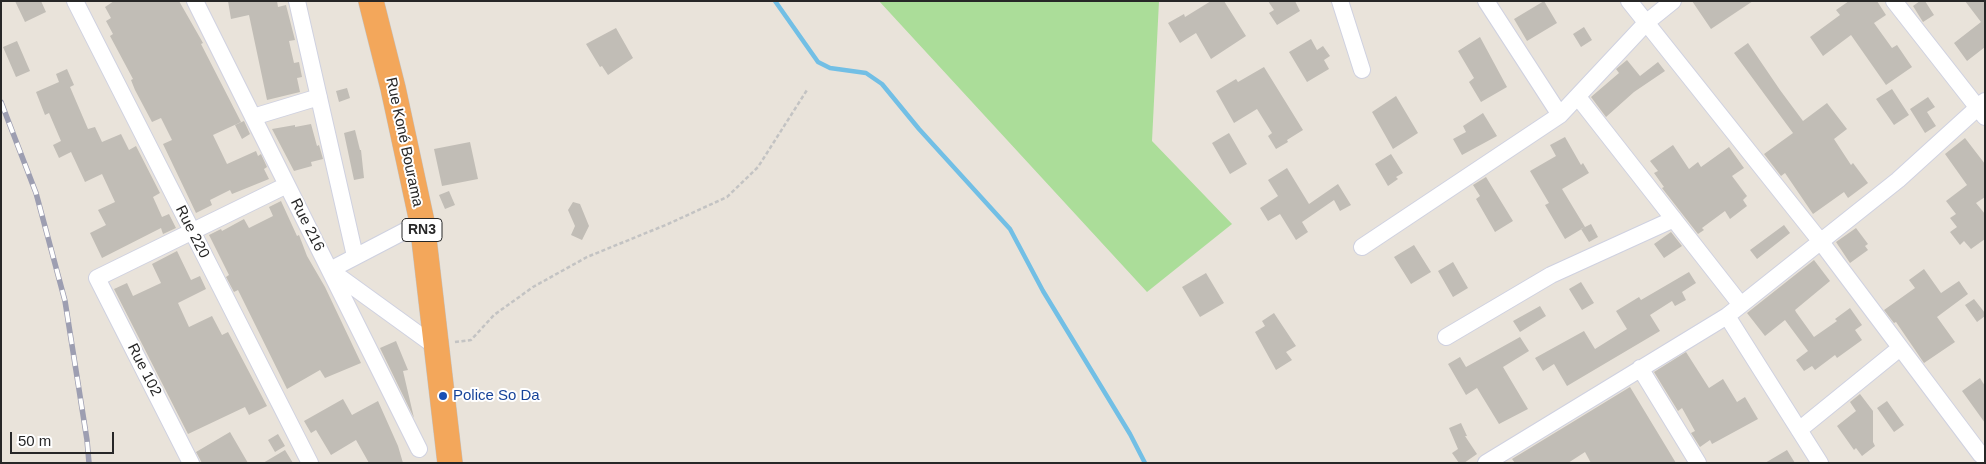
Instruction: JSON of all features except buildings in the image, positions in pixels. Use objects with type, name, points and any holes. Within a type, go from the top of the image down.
[{"type":"highway","name":"Rue Koné Bourama","points":[[371,1],[393,88],[422,222],[450,463]]},
{"type":"street","name":"Rue 220","points":[[74,1],[310,463]]},
{"type":"street","name":"Rue 216","points":[[195,1],[420,449]]},
{"type":"street","points":[[297,1],[355,256]]},
{"type":"street","points":[[1340,1],[1362,70]]},
{"type":"street","points":[[1486,1],[1560,115]]},
{"type":"street","points":[[1629,1],[1821,242],[1979,457]]},
{"type":"street","points":[[1362,247],[1560,115],[1647,22],[1673,1]]},
{"type":"street","points":[[1486,463],[1727,316],[1898,180],[1982,108],[1894,1]]},
{"type":"street","points":[[1578,97],[1741,305]]},
{"type":"street","points":[[253,117],[319,98]]},
{"type":"street","points":[[192,231],[287,185]]},
{"type":"street","points":[[1446,337],[1551,274],[1674,219]]},
{"type":"street","points":[[422,222],[330,270],[435,346]]},
{"type":"street","name":"Rue 102","points":[[191,463],[97,278],[192,231]]},
{"type":"street","points":[[1727,316],[1820,463]]},
{"type":"street","points":[[1799,430],[1900,348]]},
{"type":"street","points":[[1640,368],[1698,463]]},
{"type":"path","points":[[435,346],[471,340],[494,315],[533,287],[587,257],[668,224],[727,197],[758,167],[807,90]]},
{"type":"green space","points":[[879,1],[1159,1],[1152,141],[1232,224],[1147,292]]},
{"type":"waterway","points":[[775,1],[818,62],[830,68],[866,73],[882,84],[919,129],[1010,229],[1043,291],[1130,434],[1145,463]]},
{"type":"railway","points":[[1,102],[36,193],[65,301],[89,463]]},
{"type":"place","name":"Police So Da","points":[[443,396]]}]
